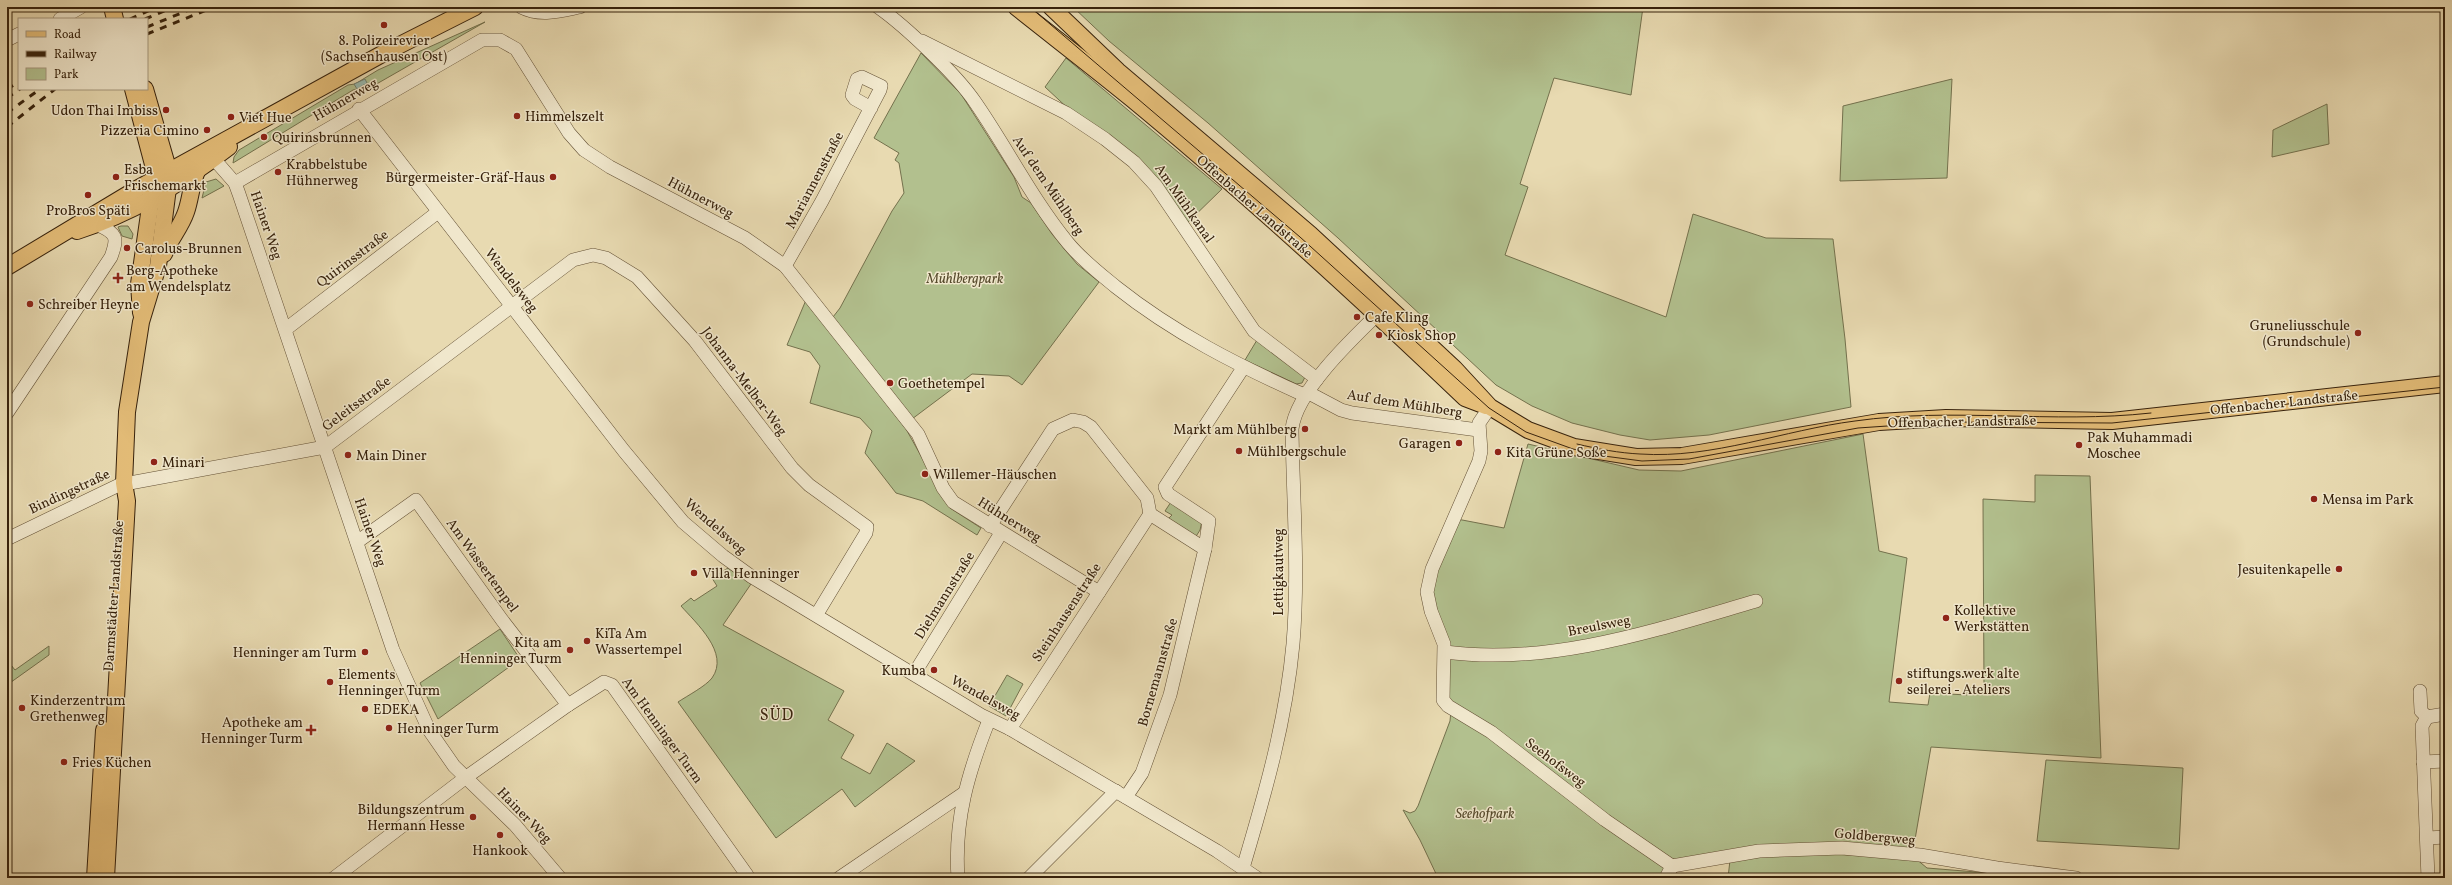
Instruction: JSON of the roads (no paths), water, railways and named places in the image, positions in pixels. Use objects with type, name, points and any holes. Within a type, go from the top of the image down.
[{"type":"main road","points":[[112,7],[120,14]]},
{"type":"main road","points":[[7,267],[62,236],[81,221],[155,179],[404,43],[475,7]]},
{"type":"main road","name":"Offenbacher Landstraße","points":[[1016,7],[1132,99],[1382,310],[1454,368],[1490,407],[1528,430],[1557,442],[1604,453],[1649,458],[1703,454],[1879,422],[1946,418],[2112,421],[2445,384]]},
{"type":"main road","name":"Offenbacher Landstraße","points":[[1051,7],[1118,71],[1310,234],[1382,310]]},
{"type":"main road","points":[[1065,45],[1073,42],[1076,32]]},
{"type":"main road","name":"Darmstädter Landstraße","points":[[133,90],[155,179],[145,233],[139,284],[141,322]]},
{"type":"main road","name":"Darmstädter Landstraße","points":[[106,878],[127,501],[124,483],[127,412],[141,322],[158,266],[169,188],[169,172],[145,90]]},
{"type":"main road","points":[[62,236],[104,222],[169,188],[214,159],[270,116]]},
{"type":"main road","points":[[158,266],[167,246],[181,226],[187,210],[194,178],[198,169]]},
{"type":"main road","points":[[155,179],[169,188]]},
{"type":"main road","points":[[104,222],[132,219],[139,223],[145,233]]},
{"type":"main road","name":"Darmstädter Landstraße","points":[[94,878],[118,501],[124,483]]},
{"type":"street","points":[[62,18],[81,7]]},
{"type":"street","points":[[521,7],[529,11],[545,13],[580,7]]},
{"type":"street","name":"Auf dem Mühlberg","points":[[878,7],[912,36],[968,93],[1054,226],[1085,262],[1146,311],[1243,368],[1342,410],[1352,413],[1478,430]]},
{"type":"street","name":"Am Mühlkanal","points":[[912,36],[1066,113],[1105,139],[1134,162],[1156,186],[1254,331],[1317,380]]},
{"type":"street","name":"Hühnerweg","points":[[235,183],[359,109],[482,40],[500,40],[507,43],[520,54],[569,133],[584,150],[610,167],[745,238],[785,266],[918,434],[949,498],[1001,533],[1099,592]]},
{"type":"street","name":"Mariannenstraße","points":[[785,266],[871,108]]},
{"type":"street","name":"Wendelsweg","points":[[359,109],[438,212],[513,305],[624,451],[683,522],[737,566],[989,720],[1010,729],[1121,794],[1257,878]]},
{"type":"street","name":"Hainer Weg","points":[[214,159],[235,183],[407,684],[433,736],[465,778],[515,825],[560,878]]},
{"type":"street","name":"Quirinsstraße","points":[[286,328],[438,212]]},
{"type":"street","points":[[7,413],[111,257],[116,244],[114,236],[104,222]]},
{"type":"street","name":"Johanna-Melber-Weg","points":[[513,305],[573,260],[583,256],[593,255],[606,258],[637,277],[695,340],[792,468],[809,485],[867,527],[866,533],[817,614]]},
{"type":"street","name":"Geleitsstraße","points":[[124,483],[325,447],[513,305]]},
{"type":"street","name":"Lettigkautweg","points":[[1243,868],[1277,748],[1289,675],[1295,599],[1292,429],[1294,415],[1305,393],[1382,310]]},
{"type":"street","name":"Bornemannstraße","points":[[1029,878],[1142,773],[1170,695],[1210,524],[1209,521],[1168,494],[1165,489],[1243,368]]},
{"type":"street","points":[[1445,652],[1442,635],[1427,599],[1427,592],[1432,569],[1479,461],[1481,444],[1478,430],[1479,424],[1490,407]]},
{"type":"street","points":[[990,526],[1054,428],[1073,420],[1091,427],[1147,498],[1150,514],[1205,549]]},
{"type":"street","name":"Bindingstraße","points":[[7,539],[124,483]]},
{"type":"street","name":"Am Wassertempel","points":[[357,542],[416,500],[502,620],[568,704]]},
{"type":"street","name":"Steinhausenstraße","points":[[1010,729],[1150,514]]},
{"type":"street","name":"Dielmannstraße","points":[[914,674],[1001,533]]},
{"type":"street","name":"Breulsweg","points":[[1445,652],[1490,656],[1564,649],[1668,627],[1756,601]]},
{"type":"street","name":"Seehofsweg","points":[[1445,652],[1443,700],[1448,706],[1491,732],[1605,820],[1672,866]]},
{"type":"street","name":"Am Henninger Turm","points":[[334,878],[465,778],[568,704],[600,683],[608,682],[612,685],[747,875],[742,878]]},
{"type":"street","points":[[2420,691],[2421,711],[2427,717]]},
{"type":"street","points":[[2427,717],[2445,714]]},
{"type":"street","points":[[2427,717],[2422,726],[2424,808],[2428,838],[2428,878]]},
{"type":"street","points":[[958,878],[958,818],[977,751],[989,720]]},
{"type":"street","points":[[2423,762],[2445,761]]},
{"type":"street","points":[[839,878],[964,793]]},
{"type":"street","points":[[2428,838],[2445,837]]},
{"type":"street","name":"Goldbergweg","points":[[1672,866],[1759,851],[1842,848],[1920,855],[1997,868],[2076,878]]},
{"type":"street","points":[[1666,878],[1672,866]]},
{"type":"water","points":[[365,79],[367,83],[357,89],[354,84]]},
{"type":"tram line","points":[[1030,7],[1300,237],[1489,408],[1526,432],[1573,449],[1604,456],[1642,461],[1689,459],[1858,428],[1946,422],[2112,423],[2445,387]]},
{"type":"tram line","points":[[1577,444],[1624,453],[1667,454],[1721,448],[1828,425],[1892,417],[1929,415],[2077,417],[2151,413]]},
{"type":"railway","points":[[132,18],[157,7]]},
{"type":"railway","points":[[147,18],[174,7]]},
{"type":"railway","points":[[148,27],[196,7]]},
{"type":"railway","points":[[148,34],[214,7]]},
{"type":"railway","points":[[7,89],[18,83]]},
{"type":"railway","points":[[7,98],[19,90]]},
{"type":"railway","points":[[7,113],[39,90]]},
{"type":"railway","points":[[7,127],[54,90]]},
{"type":"place","name":"8. Polizeirevier (Sachsenhausen Ost)","points":[[384,25]]},
{"type":"place","name":"Udon Thai Imbiss","points":[[166,110]]},
{"type":"place","name":"Himmelszelt","points":[[517,116]]},
{"type":"place","name":"Viet Hue","points":[[231,117]]},
{"type":"place","name":"Pizzeria Cimino","points":[[207,130]]},
{"type":"place","name":"Quirinsbrunnen","points":[[264,137]]},
{"type":"place","name":"Krabbelstube Hühnerweg","points":[[278,172]]},
{"type":"place","name":"Esba Frischemarkt","points":[[116,177]]},
{"type":"place","name":"Bürgermeister-Gräf-Haus","points":[[553,177]]},
{"type":"place","name":"ProBros Späti","points":[[88,195]]},
{"type":"place","name":"Carolus-Brunnen","points":[[127,248]]},
{"type":"place","name":"Berg-Apotheke am Wendelsplatz","points":[[118,278]]},
{"type":"place","name":"Schreiber Heyne","points":[[30,304]]},
{"type":"place","name":"Cafe Kling","points":[[1357,317]]},
{"type":"place","name":"Gruneliusschule (Grundschule)","points":[[2358,333]]},
{"type":"place","name":"Kiosk Shop","points":[[1379,335]]},
{"type":"place","name":"Goethetempel","points":[[890,383]]},
{"type":"place","name":"Markt am Mühlberg","points":[[1305,429]]},
{"type":"place","name":"Garagen","points":[[1459,443]]},
{"type":"place","name":"Pak Muhammadi Moschee","points":[[2079,445]]},
{"type":"place","name":"Mühlbergschule","points":[[1239,451]]},
{"type":"place","name":"Kita Grüne Soße","points":[[1498,452]]},
{"type":"place","name":"Main Diner","points":[[348,455]]},
{"type":"place","name":"Minari","points":[[154,462]]},
{"type":"place","name":"Willemer-Häuschen","points":[[925,474]]},
{"type":"place","name":"Mensa im Park","points":[[2314,499]]},
{"type":"place","name":"Jesuitenkapelle","points":[[2339,569]]},
{"type":"place","name":"Villa Henninger","points":[[694,573]]},
{"type":"place","name":"Kollektive Werkstätten","points":[[1946,618]]},
{"type":"place","name":"KiTa Am Wassertempel","points":[[587,641]]},
{"type":"place","name":"Kita am Henninger Turm","points":[[570,650]]},
{"type":"place","name":"Henninger am Turm","points":[[365,652]]},
{"type":"place","name":"Kumba","points":[[934,670]]},
{"type":"place","name":"stiftungs.werk alte seilerei - Ateliers","points":[[1899,681]]},
{"type":"place","name":"Elements Henninger Turm","points":[[330,682]]},
{"type":"place","name":"Kinderzentrum Grethenweg","points":[[22,708]]},
{"type":"place","name":"EDEKA","points":[[365,709]]},
{"type":"place","name":"Henninger Turm","points":[[389,728]]},
{"type":"place","name":"Apotheke am Henninger Turm","points":[[311,730]]},
{"type":"place","name":"Fries Küchen","points":[[64,762]]},
{"type":"place","name":"Bildungszentrum Hermann Hesse","points":[[473,817]]},
{"type":"place","name":"Hankook","points":[[500,835]]},
{"type":"district","name":"SÜD","points":[[777,714]]},
{"type":"park label","name":"Mühlbergpark","points":[[965,278]]},
{"type":"park label","name":"Seehofpark","points":[[1485,813]]}]
